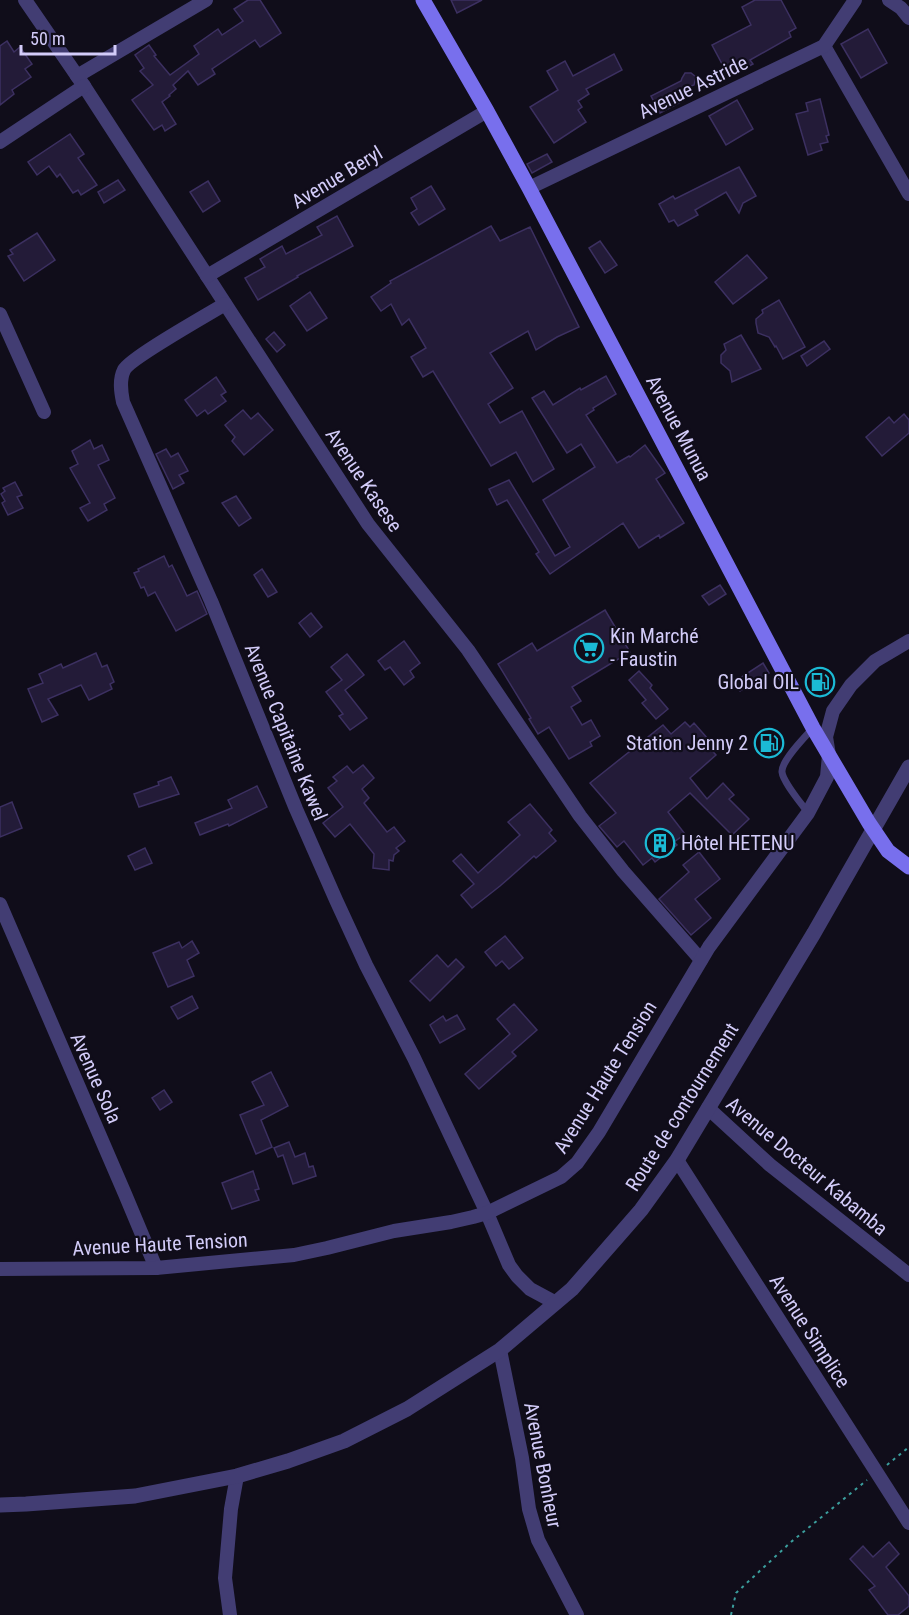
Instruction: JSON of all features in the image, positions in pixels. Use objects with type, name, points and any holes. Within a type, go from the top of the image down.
[{"type":"main road","name":"Avenue Munua","points":[[423,0],[529,188],[813,728],[888,851],[909,867]]},
{"type":"street","name":"Avenue Kasese","points":[[25,0],[368,524],[468,650],[580,816],[623,871],[701,960]]},
{"type":"street","points":[[0,142],[80,81],[206,0]]},
{"type":"street","points":[[855,0],[824,46],[909,194]]},
{"type":"street","name":"Avenue Astride","points":[[529,188],[824,46]]},
{"type":"street","name":"Avenue Beryl","points":[[207,276],[487,111]]},
{"type":"street","name":"Avenue Capitaine Kawel","points":[[225,304],[138,357],[124,369],[120,387],[123,402],[211,601],[296,809],[336,900],[370,975],[414,1058],[487,1213]]},
{"type":"street","points":[[0,314],[44,412]]},
{"type":"street","name":"Avenue Haute Tension","points":[[0,1269],[156,1268],[294,1255],[394,1231],[451,1222],[487,1213],[561,1177],[577,1163],[605,1122],[701,960],[808,813],[827,777],[829,755],[826,738],[833,711],[851,685],[874,661],[909,641]]},
{"type":"street","name":"Route de contournement","points":[[0,1505],[135,1496],[237,1476],[288,1461],[344,1441],[407,1409],[500,1350],[572,1289],[641,1210],[677,1160],[813,933],[909,766]]},
{"type":"street","name":"Avenue Sola","points":[[0,904],[156,1268]]},
{"type":"street","name":"Avenue Docteur Kabamba","points":[[708,1108],[770,1164],[909,1275]]},
{"type":"street","name":"Avenue Simplice","points":[[677,1160],[909,1523]]},
{"type":"street","points":[[487,1213],[509,1265],[517,1276],[530,1289],[556,1303]]},
{"type":"street","name":"Avenue Bonheur","points":[[500,1350],[522,1458],[529,1509],[538,1540],[577,1615]]},
{"type":"street","points":[[230,1615],[225,1578],[231,1509],[237,1476]]},
{"type":"lane","points":[[808,813],[782,772],[784,764],[813,728]]},
{"type":"path","points":[[887,1465],[909,1447]]},
{"type":"path","points":[[731,1615],[736,1593],[791,1542],[872,1476]]},
{"type":"building","points":[[248,0],[260,0],[281,33],[260,47],[255,40],[212,69],[215,74],[198,85],[188,71],[173,85],[176,89],[162,102],[176,124],[165,131],[162,125],[154,130],[132,100],[153,85],[140,71],[144,68],[135,55],[149,45],[156,55],[154,56],[170,75],[199,54],[194,46],[218,29],[222,35],[243,21],[234,9]]},
{"type":"building","points":[[451,0],[482,0],[457,13]]},
{"type":"building","points":[[755,0],[781,0],[796,28],[789,32],[791,37],[750,60],[753,64],[729,77],[712,45],[751,25],[742,7]]},
{"type":"building","points":[[868,29],[887,63],[861,78],[841,44]]},
{"type":"building","points":[[7,41],[14,52],[20,47],[32,64],[25,69],[31,77],[12,90],[14,94],[0,105],[0,46]]},
{"type":"building","points":[[614,54],[622,70],[586,89],[589,94],[578,101],[582,107],[578,110],[586,122],[554,143],[530,107],[558,90],[547,71],[565,61],[573,76]]},
{"type":"building","points":[[685,73],[691,73],[696,77],[694,85],[677,91],[683,101],[660,113],[651,96],[681,81]]},
{"type":"building","points":[[820,99],[829,135],[826,136],[828,142],[820,144],[822,150],[808,155],[796,114],[808,111],[806,103]]},
{"type":"building","points":[[737,100],[753,129],[726,145],[709,116]]},
{"type":"building","points":[[70,134],[84,154],[78,158],[97,185],[81,195],[78,190],[73,193],[60,174],[57,177],[49,166],[37,175],[28,162]]},
{"type":"building","points":[[547,154],[552,162],[532,173],[527,164]]},
{"type":"building","points":[[739,167],[756,196],[743,203],[739,213],[726,192],[695,210],[698,215],[678,226],[674,220],[669,222],[659,204],[673,196],[675,199]]},
{"type":"building","points":[[118,180],[125,190],[104,203],[98,192]]},
{"type":"building","points":[[208,181],[220,201],[203,212],[190,192]]},
{"type":"building","points":[[431,186],[445,209],[419,225],[411,213],[417,209],[411,198]]},
{"type":"building","points":[[337,216],[353,246],[258,300],[245,278],[265,267],[260,259],[282,246],[286,254],[322,235],[317,227]]},
{"type":"building","points":[[491,226],[500,241],[530,227],[579,327],[536,350],[528,331],[490,353],[513,388],[488,404],[500,423],[522,411],[554,469],[533,482],[516,452],[491,466],[433,371],[423,377],[411,357],[426,348],[409,319],[402,325],[391,304],[381,311],[371,297],[391,283],[390,281]]},
{"type":"building","points":[[37,233],[55,260],[24,281],[8,256],[13,254],[10,250]]},
{"type":"building","points":[[600,241],[617,265],[605,273],[589,248]]},
{"type":"building","points":[[747,255],[767,278],[733,304],[715,282]]},
{"type":"building","points":[[310,292],[327,318],[307,331],[290,306]]},
{"type":"building","points":[[779,300],[805,347],[783,359],[769,337],[758,333],[756,323],[756,319],[763,313],[762,310]]},
{"type":"building","points":[[274,332],[285,345],[277,352],[266,339]]},
{"type":"building","points":[[741,335],[761,369],[732,382],[730,371],[721,363],[721,355],[726,350],[724,344]]},
{"type":"building","points":[[824,341],[830,349],[807,366],[801,356]]},
{"type":"building","points":[[606,376],[616,394],[586,415],[617,463],[630,457],[645,445],[665,473],[656,479],[684,523],[639,548],[623,523],[550,574],[536,554],[539,552],[507,500],[497,505],[489,489],[509,480],[555,556],[570,547],[543,500],[595,467],[581,444],[567,453],[532,398],[544,391],[553,405],[580,388],[581,390]]},
{"type":"building","points":[[216,377],[226,392],[221,395],[226,401],[208,414],[205,410],[197,416],[185,400]]},
{"type":"building","points":[[243,410],[251,419],[258,413],[273,430],[244,455],[232,441],[235,437],[225,425]]},
{"type":"building","points":[[904,414],[909,420],[909,433],[882,456],[866,437],[889,417],[894,423]]},
{"type":"building","points":[[90,440],[94,449],[102,445],[109,460],[98,465],[115,498],[104,504],[107,510],[88,521],[80,508],[90,503],[70,468],[78,464],[72,451]]},
{"type":"building","points":[[166,449],[171,457],[178,453],[188,471],[179,475],[184,483],[173,489],[156,454]]},
{"type":"building","points":[[15,482],[22,495],[17,497],[23,508],[8,515],[2,503],[5,501],[1,494],[5,491],[3,488]]},
{"type":"building","points":[[236,496],[251,518],[239,526],[222,503]]},
{"type":"building","points":[[164,556],[169,567],[172,565],[187,596],[197,591],[207,614],[176,631],[155,592],[148,596],[144,587],[141,588],[134,573]]},
{"type":"building","points":[[262,569],[277,592],[268,597],[254,575]]},
{"type":"building","points":[[720,585],[726,594],[709,605],[702,596]]},
{"type":"building","points":[[605,610],[630,652],[572,687],[581,701],[571,707],[582,725],[591,720],[600,736],[590,742],[592,746],[569,759],[549,727],[538,734],[529,719],[531,718],[498,664],[532,643],[537,651]]},
{"type":"building","points":[[311,613],[322,627],[310,637],[299,623]]},
{"type":"building","points":[[404,641],[420,663],[410,671],[414,677],[404,685],[390,667],[385,670],[378,661]]},
{"type":"building","points":[[96,653],[102,667],[107,665],[114,682],[110,684],[112,689],[89,700],[81,685],[48,699],[58,715],[42,722],[28,689],[43,683],[39,674],[61,664],[63,668]]},
{"type":"building","points":[[347,654],[364,675],[345,690],[367,718],[350,730],[339,716],[343,714],[326,692],[342,680],[331,667]]},
{"type":"building","points":[[763,663],[769,673],[740,691],[734,682]]},
{"type":"building","points":[[639,671],[652,685],[650,688],[668,709],[656,719],[642,703],[646,700],[629,680]]},
{"type":"building","points":[[685,722],[690,727],[694,723],[708,739],[704,742],[716,755],[690,778],[707,799],[723,783],[734,795],[729,799],[749,819],[732,835],[690,793],[668,812],[685,834],[674,842],[677,845],[655,862],[652,858],[643,865],[624,841],[617,847],[599,826],[616,813],[590,783],[663,725],[671,734]]},
{"type":"building","points":[[363,765],[374,778],[362,789],[369,798],[364,803],[387,832],[394,827],[405,841],[396,848],[399,851],[394,855],[393,861],[389,860],[389,870],[373,868],[374,854],[350,824],[335,837],[323,823],[343,807],[328,788],[337,781],[333,777],[347,766],[353,773]]},
{"type":"building","points":[[171,777],[179,794],[139,807],[134,794],[159,785],[158,782]]},
{"type":"building","points":[[257,786],[267,807],[229,826],[228,824],[200,835],[195,823],[232,808],[228,800]]},
{"type":"building","points":[[12,802],[22,828],[0,837],[0,807]]},
{"type":"building","points":[[530,804],[552,830],[549,833],[556,841],[536,858],[534,856],[472,908],[461,895],[474,884],[453,861],[461,854],[478,873],[520,835],[508,822]]},
{"type":"building","points":[[145,848],[152,863],[135,870],[128,856]]},
{"type":"building","points":[[699,852],[720,879],[695,899],[711,918],[691,935],[659,899],[689,872],[683,865]]},
{"type":"building","points":[[505,936],[523,958],[509,969],[502,961],[496,966],[485,952]]},
{"type":"building","points":[[192,941],[199,953],[187,960],[194,976],[168,987],[153,953],[179,942],[182,948]]},
{"type":"building","points":[[437,955],[448,967],[456,959],[464,967],[430,1001],[410,981]]},
{"type":"building","points":[[192,996],[198,1008],[178,1019],[171,1007]]},
{"type":"building","points":[[514,1004],[537,1030],[512,1052],[516,1056],[479,1089],[465,1074],[510,1034],[497,1019]]},
{"type":"building","points":[[457,1015],[465,1029],[440,1043],[430,1025],[443,1016],[446,1021]]},
{"type":"building","points":[[271,1072],[288,1106],[261,1120],[272,1147],[256,1154],[240,1115],[264,1105],[252,1082]]},
{"type":"building","points":[[164,1090],[172,1102],[160,1110],[152,1098]]},
{"type":"building","points":[[289,1142],[295,1157],[305,1153],[309,1167],[313,1166],[316,1176],[293,1184],[283,1155],[278,1157],[274,1148]]},
{"type":"building","points":[[253,1171],[259,1189],[255,1190],[259,1200],[232,1209],[222,1183]]},
{"type":"building","points":[[889,1542],[899,1554],[886,1567],[909,1596],[909,1606],[898,1615],[888,1615],[869,1590],[875,1586],[850,1559],[863,1546],[873,1557]]},
{"type":"place","name":"Kin Marché - Faustin","points":[[589,648]]},
{"type":"place","name":"Global OIL","points":[[820,682]]},
{"type":"place","name":"Station Jenny 2","points":[[769,743]]},
{"type":"place","name":"Hôtel HETENU","points":[[660,843]]}]
